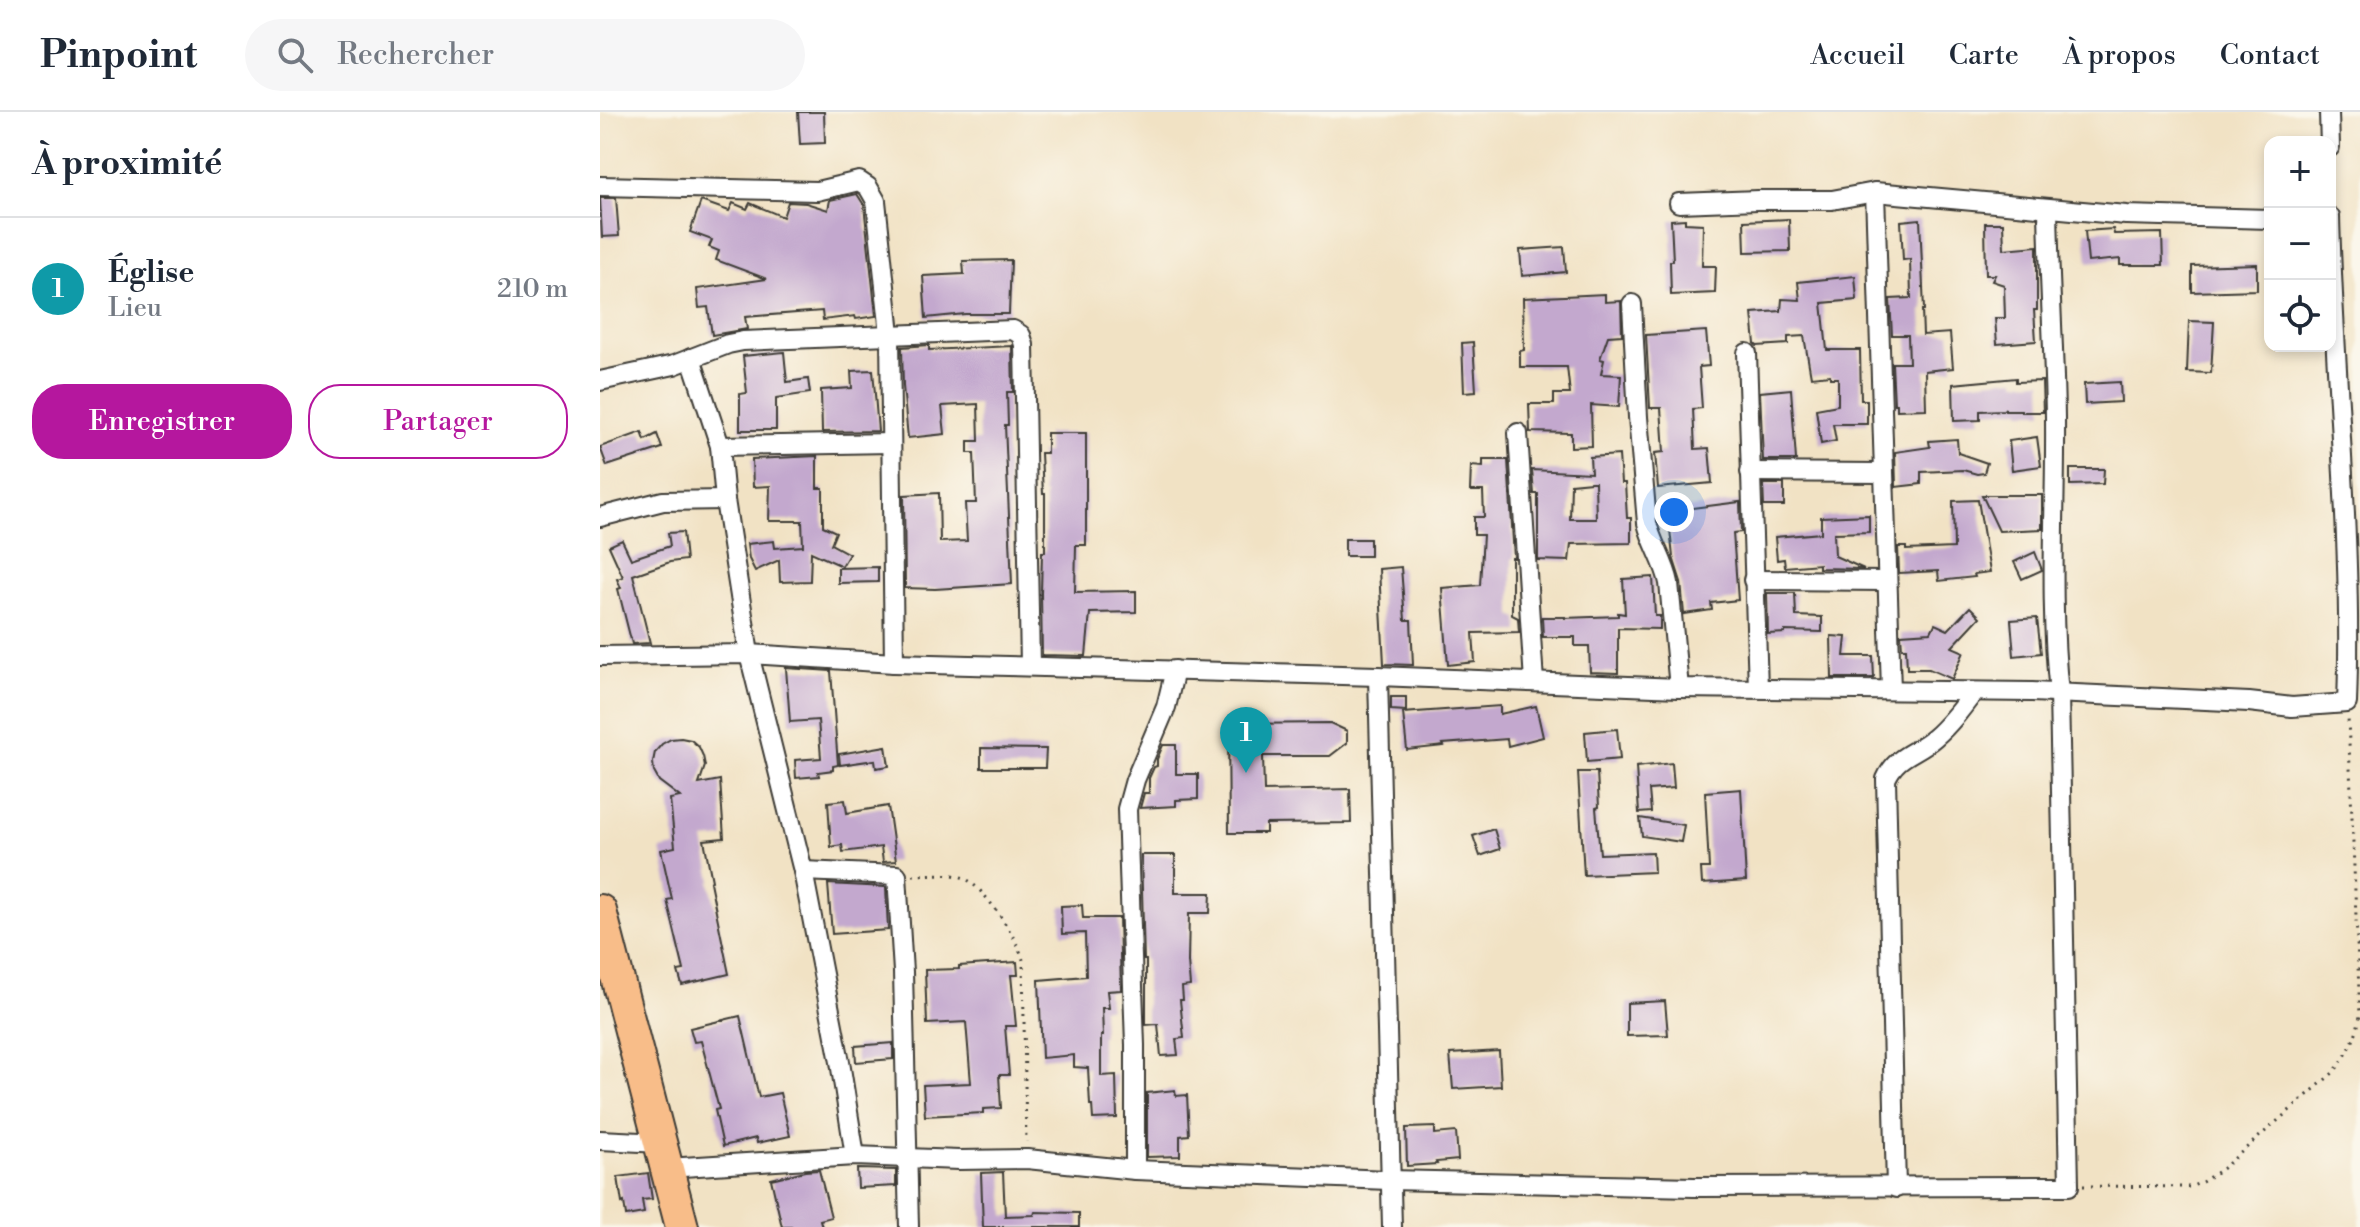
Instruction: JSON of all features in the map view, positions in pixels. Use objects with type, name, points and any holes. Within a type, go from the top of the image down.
[{"type":"highway","points":[[600,911],[610,985],[664,1156],[682,1227]]},
{"type":"street","points":[[2329,112],[2330,136]]},
{"type":"street","points":[[600,186],[817,191],[853,181],[864,183],[873,193],[890,334],[894,663]]},
{"type":"street","points":[[1875,192],[1891,690]]},
{"type":"street","points":[[1679,203],[1832,200],[1875,192],[2126,215],[2264,219]]},
{"type":"street","points":[[600,1140],[664,1156],[1027,1159],[1135,1170],[1389,1180],[1679,1187],[2069,1186],[2059,693],[2054,629],[2055,417],[2048,208]]},
{"type":"street","points":[[600,656],[749,654],[894,663],[1378,676],[1679,688],[2059,693],[2249,702],[2292,707],[2347,703],[2347,538],[2332,280]]},
{"type":"street","points":[[1632,304],[1647,523],[1669,583],[1679,688]]},
{"type":"street","points":[[600,381],[657,370],[743,341],[1013,330],[1021,335],[1024,345],[1030,665]]},
{"type":"street","points":[[1747,353],[1758,688]]},
{"type":"street","points":[[691,358],[720,446],[725,500],[749,654],[803,871],[855,1156]]},
{"type":"street","points":[[1518,433],[1534,682]]},
{"type":"street","points":[[720,446],[891,443]]},
{"type":"street","points":[[1750,472],[1882,473]]},
{"type":"street","points":[[600,517],[663,501],[725,500]]},
{"type":"street","points":[[1753,580],[1886,581]]},
{"type":"street","points":[[1135,1170],[1135,1045],[1127,809],[1135,780],[1166,707],[1175,670]]},
{"type":"street","points":[[1378,676],[1392,1227]]},
{"type":"street","points":[[1896,1188],[1886,779],[1893,764],[1933,739],[1974,692]]},
{"type":"street","points":[[803,871],[897,875],[903,972],[909,1227]]},
{"type":"path","points":[[2069,1186],[2190,1187],[2202,1182],[2223,1168],[2334,1072],[2348,1054],[2357,1035],[2360,1016],[2347,703]]},
{"type":"path","points":[[897,875],[960,876],[990,903],[1016,939],[1023,960],[1027,1159]]},
{"type":"building","points":[[798,112],[824,112],[825,143],[800,144]]},
{"type":"building","points":[[857,194],[864,205],[876,316],[823,320],[822,311],[745,317],[747,329],[712,335],[708,307],[699,308],[697,289],[767,279],[716,260],[719,251],[709,247],[712,240],[690,232],[701,201],[729,211],[733,203],[747,209],[750,203],[783,217],[788,202],[806,203],[828,210],[830,200]]},
{"type":"building","points":[[600,198],[616,198],[619,236],[602,237]]},
{"type":"building","points":[[1685,219],[1685,223],[1703,224],[1702,266],[1716,266],[1715,293],[1671,295],[1671,220]]},
{"type":"building","points":[[1789,219],[1790,251],[1745,252],[1744,221]]},
{"type":"building","points":[[1920,219],[1923,335],[1950,333],[1953,368],[1925,371],[1926,409],[1897,410],[1892,363],[1909,363],[1908,335],[1892,335],[1890,299],[1911,298],[1910,259],[1903,260],[1901,221]]},
{"type":"building","points":[[1985,223],[2003,223],[2004,249],[2037,246],[2036,341],[1997,344],[1995,318],[2005,318],[2004,285],[1992,281],[1995,275],[1986,275]]},
{"type":"building","points":[[2113,229],[2114,234],[2162,233],[2163,265],[2120,265],[2120,259],[2088,262],[2085,231]]},
{"type":"building","points":[[1564,247],[1566,272],[1522,276],[1520,250]]},
{"type":"building","points":[[1011,260],[1009,314],[926,318],[923,276],[964,274],[963,261]]},
{"type":"building","points":[[2257,264],[2257,290],[2192,292],[2192,266]]},
{"type":"building","points":[[1855,276],[1857,300],[1822,303],[1827,350],[1860,350],[1861,400],[1867,400],[1867,424],[1833,424],[1836,441],[1821,444],[1816,409],[1838,405],[1838,378],[1830,378],[1830,375],[1811,377],[1804,336],[1788,337],[1788,344],[1757,346],[1752,313],[1781,311],[1782,299],[1800,300],[1798,282]]},
{"type":"building","points":[[1605,294],[1605,302],[1621,301],[1622,335],[1608,336],[1600,359],[1604,360],[1601,374],[1621,375],[1619,407],[1591,405],[1592,446],[1571,447],[1571,433],[1530,432],[1529,404],[1554,404],[1554,394],[1570,394],[1567,367],[1520,367],[1520,351],[1524,350],[1523,298]]},
{"type":"building","points":[[2189,321],[2214,322],[2211,373],[2187,372]]},
{"type":"building","points":[[1706,331],[1709,366],[1699,367],[1702,408],[1693,409],[1695,449],[1709,448],[1712,483],[1658,488],[1655,453],[1664,452],[1661,408],[1650,408],[1646,335]]},
{"type":"building","points":[[1473,342],[1476,391],[1464,392],[1462,343]]},
{"type":"building","points":[[929,345],[929,350],[1012,346],[1013,392],[1007,392],[1008,425],[1005,425],[1012,584],[905,588],[904,495],[939,493],[940,542],[967,541],[965,503],[976,503],[974,453],[968,453],[968,441],[979,441],[978,404],[942,406],[945,434],[908,438],[902,347]]},
{"type":"building","points":[[784,352],[787,382],[808,379],[810,393],[776,398],[776,430],[740,430],[740,394],[747,393],[743,356]]},
{"type":"building","points":[[873,370],[878,431],[822,432],[821,390],[852,388],[851,371]]},
{"type":"building","points":[[2016,378],[2016,382],[2042,381],[2043,412],[2005,408],[1980,411],[1980,420],[1954,421],[1953,384]]},
{"type":"building","points":[[2120,382],[2121,402],[2085,404],[2084,384]]},
{"type":"building","points":[[1791,389],[1796,460],[1763,460],[1760,392]]},
{"type":"building","points":[[642,432],[645,440],[657,434],[662,448],[607,466],[600,447]]},
{"type":"building","points":[[1047,433],[1086,433],[1086,545],[1076,545],[1075,592],[1136,591],[1136,612],[1090,613],[1086,656],[1042,655],[1045,494],[1041,453],[1047,453]]},
{"type":"building","points":[[2037,437],[2041,466],[2012,470],[2009,441]]},
{"type":"building","points":[[1957,439],[1958,453],[1987,463],[1984,473],[1963,470],[1921,472],[1921,484],[1896,487],[1895,452],[1930,447],[1929,441]]},
{"type":"building","points":[[1619,455],[1621,483],[1625,483],[1627,518],[1631,518],[1631,543],[1571,544],[1569,561],[1538,560],[1538,494],[1534,494],[1532,470],[1591,473],[1590,457]],"holes":[[[1595,482],[1596,519],[1570,519],[1571,484]]]},
{"type":"building","points":[[817,456],[817,488],[823,488],[823,526],[836,532],[831,544],[849,554],[842,566],[811,552],[810,581],[780,582],[779,560],[755,571],[747,544],[774,541],[775,548],[803,546],[802,521],[769,521],[770,486],[753,487],[752,459]]},
{"type":"building","points":[[1483,460],[1508,460],[1514,558],[1512,615],[1518,618],[1519,632],[1473,633],[1475,662],[1448,665],[1442,588],[1480,585],[1483,535],[1474,535],[1474,517],[1484,517],[1483,491],[1470,491],[1471,466],[1483,467]]},
{"type":"building","points":[[2070,469],[2104,469],[2103,484],[2070,485]]},
{"type":"building","points":[[1763,484],[1784,484],[1784,506],[1764,506]]},
{"type":"building","points":[[1982,495],[2042,495],[2042,529],[1999,531]]},
{"type":"building","points":[[1978,500],[1990,572],[1939,581],[1938,571],[1899,573],[1898,547],[1906,547],[1906,550],[1954,548],[1953,501]]},
{"type":"building","points":[[1740,502],[1741,532],[1733,533],[1738,600],[1711,603],[1712,610],[1684,614],[1668,511]]},
{"type":"building","points":[[1869,515],[1869,532],[1834,533],[1835,556],[1864,569],[1819,568],[1819,564],[1785,567],[1784,559],[1777,560],[1775,537],[1821,533],[1821,517]]},
{"type":"building","points":[[683,532],[686,560],[670,562],[633,575],[650,643],[632,644],[618,589],[621,588],[617,579],[623,577],[609,546],[622,540],[631,559],[670,546],[668,533]]},
{"type":"building","points":[[1345,539],[1370,539],[1370,556],[1345,556]]},
{"type":"building","points":[[2035,552],[2042,570],[2022,579],[2014,562]]},
{"type":"building","points":[[878,567],[878,582],[838,583],[838,568]]},
{"type":"building","points":[[1401,567],[1405,620],[1411,620],[1413,665],[1384,664],[1379,569]]},
{"type":"building","points":[[1653,577],[1655,616],[1660,616],[1660,629],[1618,628],[1618,673],[1590,672],[1589,646],[1575,646],[1575,637],[1543,637],[1542,617],[1625,614],[1623,579]]},
{"type":"building","points":[[1767,593],[1795,593],[1796,616],[1822,617],[1822,632],[1768,634]]},
{"type":"building","points":[[1970,607],[1980,617],[1952,647],[1964,652],[1952,679],[1929,669],[1907,669],[1906,648],[1902,648],[1901,634],[1931,632],[1935,624],[1948,630]]},
{"type":"building","points":[[2037,618],[2041,653],[2014,656],[2011,620]]},
{"type":"building","points":[[1831,636],[1846,637],[1844,656],[1873,656],[1874,678],[1832,678]]},
{"type":"building","points":[[786,668],[831,671],[838,765],[833,766],[833,770],[818,772],[819,776],[796,778],[795,760],[821,758],[818,720],[790,722]]},
{"type":"building","points":[[1391,697],[1406,697],[1406,711],[1391,710]]},
{"type":"building","points":[[1500,706],[1500,714],[1536,706],[1543,737],[1508,746],[1507,739],[1407,750],[1403,713]]},
{"type":"building","points":[[1330,723],[1347,731],[1347,743],[1330,756],[1263,756],[1264,791],[1350,789],[1351,823],[1266,824],[1266,833],[1229,833],[1228,724]]},
{"type":"building","points":[[1617,729],[1620,759],[1587,762],[1585,732]]},
{"type":"building","points":[[681,738],[691,740],[703,756],[705,766],[699,784],[720,780],[724,838],[704,840],[729,974],[682,985],[678,971],[684,970],[667,900],[672,899],[661,850],[675,847],[670,799],[680,797],[659,781],[653,762],[655,752],[662,744]]},
{"type":"building","points":[[1163,745],[1176,745],[1176,774],[1198,774],[1198,799],[1176,800],[1176,806],[1140,808],[1144,793],[1149,793],[1149,778],[1157,766]]},
{"type":"building","points":[[886,746],[889,766],[876,768],[875,760],[840,765],[839,754]]},
{"type":"building","points":[[981,748],[1046,749],[1045,768],[981,768]]},
{"type":"building","points":[[1672,763],[1674,788],[1649,790],[1651,812],[1639,813],[1636,767]]},
{"type":"building","points":[[1578,772],[1597,772],[1600,854],[1653,852],[1654,872],[1584,875]]},
{"type":"building","points":[[1741,789],[1746,881],[1702,884],[1701,868],[1709,868],[1705,792]]},
{"type":"building","points":[[845,800],[847,813],[888,806],[896,861],[883,862],[881,847],[843,852],[842,845],[831,847],[828,802]]},
{"type":"building","points":[[1640,818],[1684,825],[1681,842],[1642,836]]},
{"type":"building","points":[[1494,829],[1500,849],[1480,856],[1473,836]]},
{"type":"building","points":[[1141,855],[1175,855],[1175,893],[1211,893],[1210,913],[1189,913],[1190,986],[1182,987],[1183,1000],[1180,1000],[1184,1038],[1176,1039],[1178,1055],[1161,1056],[1158,1024],[1146,1025]]},
{"type":"building","points":[[828,884],[886,887],[888,930],[832,934]]},
{"type":"building","points":[[1082,905],[1083,918],[1119,918],[1121,990],[1107,991],[1109,1008],[1102,1008],[1101,1036],[1101,1076],[1116,1075],[1117,1118],[1093,1119],[1088,1068],[1074,1067],[1074,1055],[1042,1058],[1039,980],[1086,976],[1085,933],[1062,934],[1061,906]]},
{"type":"building","points":[[1017,962],[1018,975],[1011,975],[1016,1026],[1005,1026],[1009,1075],[999,1075],[1001,1108],[983,1109],[983,1113],[925,1116],[923,1085],[971,1083],[966,1022],[927,1024],[925,970]]},
{"type":"building","points":[[1665,1001],[1668,1035],[1627,1036],[1627,1003]]},
{"type":"building","points":[[740,1016],[759,1097],[780,1093],[790,1136],[757,1143],[756,1138],[723,1146],[715,1110],[719,1109],[701,1041],[694,1042],[690,1028]]},
{"type":"building","points":[[893,1043],[893,1059],[856,1062],[855,1046]]},
{"type":"building","points":[[1499,1051],[1501,1086],[1453,1089],[1450,1054]]},
{"type":"building","points":[[1175,1090],[1176,1096],[1187,1095],[1189,1135],[1180,1136],[1180,1156],[1147,1157],[1147,1093]]},
{"type":"building","points":[[1435,1127],[1435,1134],[1456,1132],[1458,1160],[1407,1166],[1406,1128]]},
{"type":"building","points":[[857,1169],[896,1170],[896,1186],[858,1188]]},
{"type":"building","points":[[819,1170],[831,1217],[820,1220],[822,1227],[782,1227],[771,1179]]},
{"type":"building","points":[[1003,1172],[1005,1216],[1034,1215],[1035,1212],[1079,1213],[1079,1227],[983,1227],[981,1173]]},
{"type":"building","points":[[648,1173],[652,1199],[642,1200],[644,1213],[626,1216],[618,1177]]},
{"type":"place","name":"Église","points":[[1246,773]]}]
